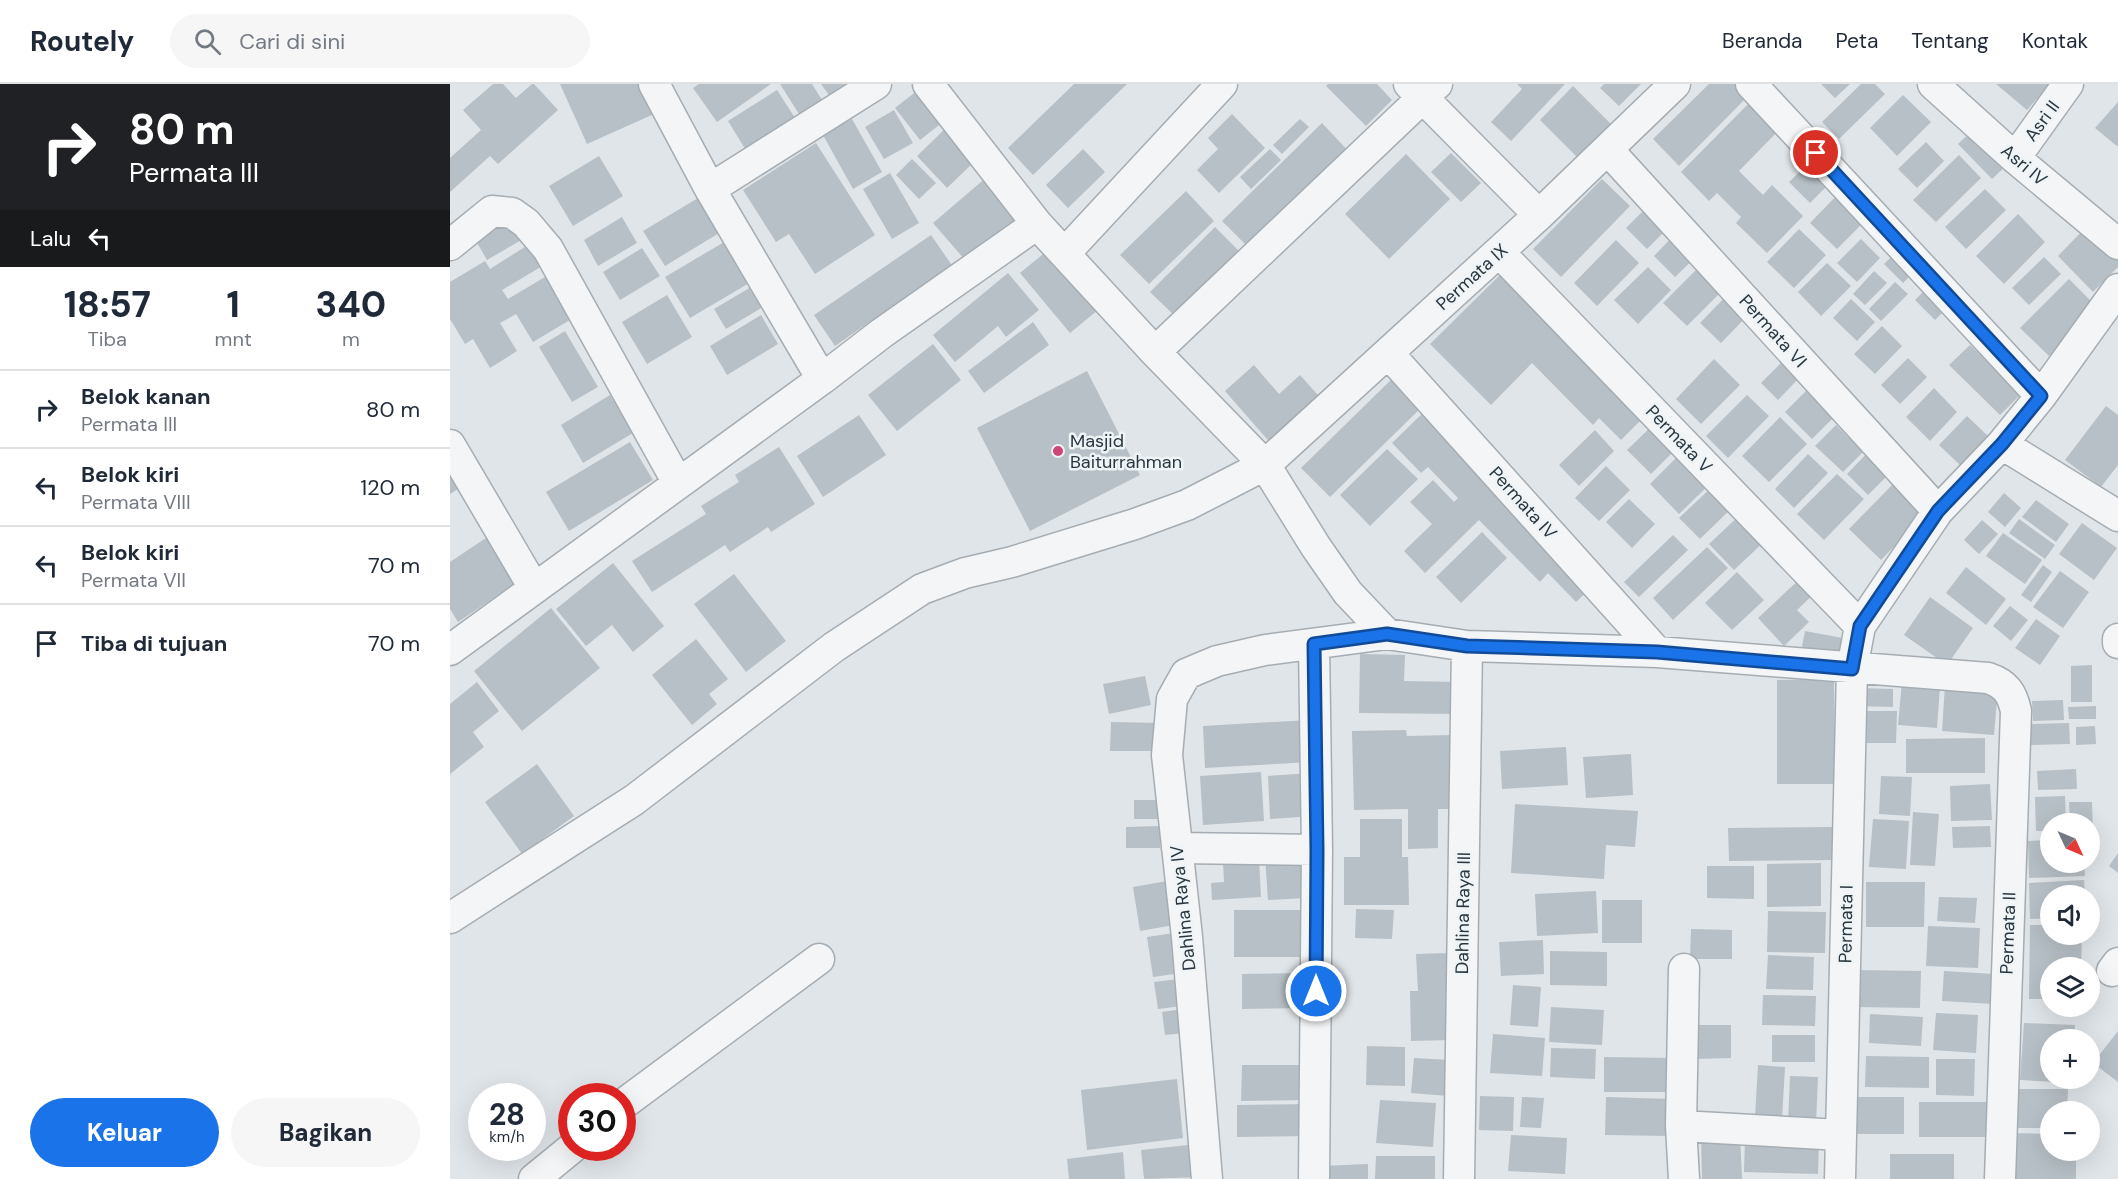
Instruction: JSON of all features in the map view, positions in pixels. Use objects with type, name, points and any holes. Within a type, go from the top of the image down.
[{"type":"street","points":[[654,84],[710,189],[822,379]]},
{"type":"street","points":[[710,189],[876,84]]},
{"type":"street","points":[[928,84],[1037,224],[1155,352],[1265,465],[1316,548],[1348,593],[1387,634]]},
{"type":"street","points":[[1065,253],[1222,84]]},
{"type":"street","name":"Permata IX","points":[[450,918],[634,800],[834,647],[922,588],[965,573],[1012,562],[1135,524],[1187,505],[1265,465],[1539,215],[1675,84]]},
{"type":"street","points":[[1751,84],[2041,396]]},
{"type":"street","name":"Asri IV","points":[[1933,84],[2015,158],[2118,244]]},
{"type":"street","name":"Asri II","points":[[2015,158],[2068,84]]},
{"type":"street","points":[[1155,352],[1423,89],[1539,215]]},
{"type":"street","name":"Permata VI","points":[[1608,150],[1938,511]]},
{"type":"street","points":[[450,245],[492,211],[512,213],[526,223],[548,249],[678,483]]},
{"type":"street","points":[[450,650],[882,333],[1037,224]]},
{"type":"street","name":"Permata V","points":[[1498,252],[1860,626]]},
{"type":"street","points":[[1860,626],[1938,511],[2002,444],[2041,396],[2118,289]]},
{"type":"street","name":"Permata IV","points":[[1388,353],[1657,652]]},
{"type":"street","points":[[2002,444],[2118,516]]},
{"type":"street","points":[[450,445],[534,588]]},
{"type":"street","name":"Permata I","points":[[1840,1179],[1852,669],[1860,626]]},
{"type":"street","name":"Dahlina Raya IV","points":[[1207,1179],[1187,937],[1167,755],[1172,699],[1186,674],[1217,661],[1265,650],[1387,634],[1467,646],[1657,652],[1988,678],[2008,688]]},
{"type":"street","points":[[1314,644],[1317,850],[1314,1179]]},
{"type":"street","name":"Dahlina Raya III","points":[[1458,1179],[1467,646]]},
{"type":"street","name":"Permata II","points":[[2000,1179],[2016,711],[2014,699],[2008,688]]},
{"type":"street","points":[[1177,848],[1317,850]]},
{"type":"street","points":[[636,1096],[819,959]]},
{"type":"street","points":[[1684,969],[1681,1126],[1684,1179]]},
{"type":"street","points":[[1681,1126],[1841,1135]]},
{"type":"street","points":[[534,1179],[558,1159]]},
{"type":"building","points":[[493,84],[503,84],[516,98],[534,84],[558,110],[498,164],[490,156],[450,192],[450,158],[481,130],[463,110]]},
{"type":"building","points":[[560,84],[652,84],[663,110],[587,144]]},
{"type":"building","points":[[699,84],[771,84],[717,122],[693,88]]},
{"type":"building","points":[[780,84],[812,84],[822,100],[799,114]]},
{"type":"building","points":[[821,84],[850,84],[831,98]]},
{"type":"building","points":[[1074,84],[1127,84],[1033,175],[1008,148]]},
{"type":"building","points":[[1328,84],[1377,84],[1392,100],[1366,126],[1326,86]]},
{"type":"building","points":[[1517,84],[1565,84],[1511,141],[1491,122],[1522,89]]},
{"type":"building","points":[[1604,84],[1641,84],[1619,106],[1600,88]]},
{"type":"building","points":[[1709,84],[1748,84],[1754,90],[1679,166],[1653,139]]},
{"type":"building","points":[[1821,84],[1850,84],[1835,98]]},
{"type":"building","points":[[1861,84],[1875,84],[1885,94],[1839,139],[1822,122]]},
{"type":"building","points":[[1996,84],[2050,84],[2027,110]]},
{"type":"building","points":[[1573,86],[1619,132],[1586,166],[1540,120]]},
{"type":"building","points":[[777,90],[797,121],[747,152],[728,121]]},
{"type":"building","points":[[918,90],[943,122],[920,140],[895,108]]},
{"type":"building","points":[[1903,95],[1931,122],[1897,156],[1870,128]]},
{"type":"building","points":[[1756,96],[1784,125],[1739,171],[1763,195],[1772,185],[1803,216],[1767,253],[1736,223],[1741,217],[1717,193],[1709,201],[1681,172]]},
{"type":"building","points":[[2118,102],[2118,147],[2095,128]]},
{"type":"building","points":[[894,110],[913,143],[884,159],[865,127]]},
{"type":"building","points":[[1232,114],[1265,148],[1219,193],[1197,170],[1218,149],[1208,138]]},
{"type":"building","points":[[852,119],[882,172],[853,189],[823,135]]},
{"type":"building","points":[[1300,119],[1309,127],[1282,154],[1273,145]]},
{"type":"building","points":[[1322,123],[1352,155],[1329,178],[1322,172],[1247,246],[1222,221]]},
{"type":"building","points":[[1975,128],[2009,163],[1992,179],[1958,144]]},
{"type":"building","points":[[945,129],[975,161],[947,188],[917,156]]},
{"type":"building","points":[[1926,142],[1944,161],[1917,188],[1898,169]]},
{"type":"building","points":[[816,143],[875,235],[815,274],[789,234],[776,242],[743,190]]},
{"type":"building","points":[[1083,149],[1105,172],[1068,208],[1046,185]]},
{"type":"building","points":[[1270,149],[1281,160],[1251,189],[1240,177]]},
{"type":"building","points":[[1451,153],[1481,183],[1461,202],[1431,172]]},
{"type":"building","points":[[1406,154],[1450,199],[1389,259],[1345,214]]},
{"type":"building","points":[[1959,155],[1981,178],[1936,222],[1913,200]]},
{"type":"building","points":[[599,156],[623,196],[573,226],[549,186]]},
{"type":"building","points":[[1814,158],[1835,178],[1810,203],[1789,182]]},
{"type":"building","points":[[912,159],[936,183],[919,199],[896,175]]},
{"type":"building","points":[[890,173],[919,223],[892,239],[863,189]]},
{"type":"building","points":[[988,176],[1026,221],[971,267],[933,223]]},
{"type":"building","points":[[1602,179],[1630,206],[1561,277],[1533,249]]},
{"type":"building","points":[[1843,189],[1870,216],[1837,249],[1810,223]]},
{"type":"building","points":[[1985,189],[2006,210],[1966,249],[1945,227]]},
{"type":"building","points":[[1186,191],[1214,221],[1149,284],[1120,255]]},
{"type":"building","points":[[703,195],[724,230],[665,266],[643,231]]},
{"type":"building","points":[[1652,202],[1673,223],[1647,249],[1626,228]]},
{"type":"building","points":[[507,214],[523,239],[487,260],[472,234]]},
{"type":"building","points":[[2018,214],[2045,242],[2004,284],[1976,256]]},
{"type":"building","points":[[622,217],[637,243],[598,266],[584,240]]},
{"type":"building","points":[[2087,226],[2118,258],[2118,267],[2093,292],[2058,256]]},
{"type":"building","points":[[1215,227],[1244,256],[1180,321],[1150,292]]},
{"type":"building","points":[[1799,229],[1826,255],[1794,288],[1767,262]]},
{"type":"building","points":[[1678,231],[1700,253],[1675,277],[1654,256]]},
{"type":"building","points":[[931,235],[958,274],[913,305],[907,296],[835,346],[814,315]]},
{"type":"building","points":[[731,238],[756,279],[690,318],[665,277]]},
{"type":"building","points":[[1861,239],[1880,258],[1857,282],[1837,263]]},
{"type":"building","points":[[1616,240],[1639,263],[1597,306],[1574,283]]},
{"type":"building","points":[[531,243],[544,265],[502,290],[508,299],[550,274],[575,317],[533,342],[516,314],[500,323],[517,351],[490,368],[473,339],[465,344],[450,319],[450,282],[485,261],[490,269]]},
{"type":"building","points":[[1054,245],[1104,305],[1070,333],[1020,273]]},
{"type":"building","points":[[642,248],[660,276],[620,300],[603,272]]},
{"type":"building","points":[[1899,249],[1918,268],[1903,283],[1884,264]]},
{"type":"building","points":[[2044,257],[2061,274],[2029,305],[2012,288]]},
{"type":"building","points":[[1704,262],[1728,285],[1687,326],[1663,303]]},
{"type":"building","points":[[1827,263],[1851,286],[1821,316],[1798,292]]},
{"type":"building","points":[[1509,266],[1648,413],[1621,440],[1599,418],[1593,425],[1532,363],[1491,405],[1430,344]]},
{"type":"building","points":[[1648,267],[1671,290],[1638,324],[1614,300]]},
{"type":"building","points":[[1874,271],[1887,283],[1865,305],[1853,294]]},
{"type":"building","points":[[1008,273],[1039,310],[1006,337],[998,326],[955,362],[933,335]]},
{"type":"building","points":[[2069,279],[2098,308],[2049,356],[2020,328]]},
{"type":"building","points":[[1895,282],[1908,294],[1881,321],[1869,309]]},
{"type":"building","points":[[1931,284],[1952,303],[1935,320],[1915,300]]},
{"type":"building","points":[[751,287],[763,307],[726,329],[714,309]]},
{"type":"building","points":[[1731,291],[1752,311],[1721,343],[1700,323]]},
{"type":"building","points":[[667,295],[692,337],[647,364],[622,322]]},
{"type":"building","points":[[1851,299],[1875,322],[1857,341],[1833,318]]},
{"type":"building","points":[[761,315],[778,344],[727,375],[710,346]]},
{"type":"building","points":[[1033,322],[1049,345],[984,393],[968,371]]},
{"type":"building","points":[[1882,326],[1902,346],[1875,374],[1854,354]]},
{"type":"building","points":[[565,331],[598,387],[572,402],[539,347]]},
{"type":"building","points":[[933,344],[961,380],[897,431],[868,395]]},
{"type":"building","points":[[1970,345],[2021,394],[2000,415],[1949,365]]},
{"type":"building","points":[[1908,358],[1927,377],[1900,404],[1881,385]]},
{"type":"building","points":[[1714,359],[1740,385],[1701,424],[1676,399]]},
{"type":"building","points":[[1783,361],[1800,377],[1778,400],[1761,383]]},
{"type":"building","points":[[1254,365],[1279,394],[1300,375],[1325,403],[1274,447],[1225,391]]},
{"type":"building","name":"Masjid Baiturrahman","points":[[1087,371],[1140,475],[1030,531],[977,428]]},
{"type":"building","points":[[1400,371],[1428,401],[1330,497],[1301,468]]},
{"type":"building","points":[[1811,386],[1838,413],[1812,439],[1785,412]]},
{"type":"building","points":[[1934,388],[1957,412],[1930,441],[1906,417]]},
{"type":"building","points":[[610,395],[633,433],[583,463],[561,425]]},
{"type":"building","points":[[1747,395],[1769,416],[1728,458],[1706,436]]},
{"type":"building","points":[[2106,406],[2118,415],[2118,465],[2101,487],[2065,460]]},
{"type":"building","points":[[1429,407],[1595,584],[1576,602],[1548,573],[1540,582],[1479,520],[1425,573],[1404,551],[1432,524],[1410,502],[1433,480],[1454,502],[1458,498],[1428,467],[1421,473],[1392,443]]},
{"type":"building","points":[[859,415],[886,455],[823,497],[797,456]]},
{"type":"building","points":[[1967,416],[1989,437],[1961,466],[1939,445]]},
{"type":"building","points":[[1780,417],[1807,444],[1769,482],[1742,456]]},
{"type":"building","points":[[1657,421],[1680,445],[1651,474],[1627,450]]},
{"type":"building","points":[[1836,425],[1863,452],[1843,472],[1815,446]]},
{"type":"building","points":[[1595,430],[1614,451],[1579,486],[1559,465]]},
{"type":"building","points":[[630,442],[653,480],[569,531],[546,492]]},
{"type":"building","points":[[779,447],[815,504],[771,532],[768,527],[730,552],[725,545],[652,592],[632,561],[706,514],[701,506],[739,482],[735,475]]},
{"type":"building","points":[[1873,447],[1895,468],[1868,495],[1847,474]]},
{"type":"building","points":[[1387,449],[1418,479],[1370,526],[1340,495]]},
{"type":"building","points":[[1684,450],[1714,480],[1679,514],[1650,484]]},
{"type":"building","points":[[1808,454],[1828,473],[1794,508],[1775,489]]},
{"type":"building","points":[[450,464],[463,486],[450,494]]},
{"type":"building","points":[[1606,466],[1630,490],[1599,521],[1575,498]]},
{"type":"building","points":[[1837,474],[1864,499],[1824,540],[1797,514]]},
{"type":"building","points":[[1895,482],[1926,514],[1881,560],[1849,529]]},
{"type":"building","points":[[1715,484],[1735,505],[1700,539],[1679,518]]},
{"type":"building","points":[[2004,493],[2021,508],[2005,527],[1988,512]]},
{"type":"building","points":[[1629,499],[1655,524],[1632,548],[1606,522]]},
{"type":"building","points":[[2036,500],[2069,524],[2056,542],[2022,517]]},
{"type":"building","points":[[1743,512],[1768,538],[1734,570],[1709,544]]},
{"type":"building","points":[[2019,519],[2055,545],[2045,559],[2009,533]]},
{"type":"building","points":[[1982,520],[1998,534],[1979,554],[1964,540]]},
{"type":"building","points":[[2082,523],[2117,548],[2094,580],[2059,554]]},
{"type":"building","points":[[1482,532],[1507,558],[1461,603],[1436,577]]},
{"type":"building","points":[[2003,533],[2042,560],[2025,584],[1986,556]]},
{"type":"building","points":[[492,534],[522,579],[458,622],[450,609],[450,562]]},
{"type":"building","points":[[1673,535],[1688,550],[1639,597],[1624,582]]},
{"type":"building","points":[[1707,547],[1728,568],[1673,620],[1653,598]]},
{"type":"building","points":[[613,563],[664,626],[633,652],[612,625],[586,646],[556,609]]},
{"type":"building","points":[[2043,565],[2052,572],[2031,602],[2021,595]]},
{"type":"building","points":[[1966,567],[2006,599],[1986,625],[1946,593]]},
{"type":"building","points":[[2060,571],[2089,592],[2063,628],[2033,607]]},
{"type":"building","points":[[1737,572],[1764,600],[1732,630],[1705,603]]},
{"type":"building","points":[[734,574],[786,641],[746,672],[694,604]]},
{"type":"building","points":[[1805,574],[1819,589],[1797,610],[1809,622],[1784,646],[1758,618]]},
{"type":"building","points":[[1930,597],[1973,628],[1947,665],[1904,635]]},
{"type":"building","points":[[2010,606],[2028,620],[2011,641],[1993,626]]},
{"type":"building","points":[[551,608],[600,668],[522,731],[474,671]]},
{"type":"building","points":[[2036,619],[2060,636],[2040,665],[2015,648]]},
{"type":"building","points":[[1805,631],[1848,639],[1843,660],[1801,652]]},
{"type":"building","points":[[696,639],[728,679],[709,694],[717,704],[692,725],[652,675]]},
{"type":"building","points":[[1360,654],[1405,655],[1404,681],[1458,682],[1457,714],[1359,713]]},
{"type":"building","points":[[2092,665],[2092,702],[2071,702],[2071,666]]},
{"type":"building","points":[[1145,676],[1151,705],[1109,714],[1103,684]]},
{"type":"building","points":[[1834,679],[1835,784],[1777,784],[1777,680]]},
{"type":"building","points":[[477,682],[499,711],[473,732],[484,747],[450,774],[450,704]]},
{"type":"building","points":[[1902,682],[1940,686],[1937,728],[1898,725]]},
{"type":"building","points":[[1945,685],[1998,688],[1994,735],[1942,731]]},
{"type":"building","points":[[1857,688],[1893,689],[1893,707],[1856,706]]},
{"type":"building","points":[[2063,700],[2064,720],[2033,721],[2032,701]]},
{"type":"building","points":[[2096,706],[2096,719],[2069,719],[2068,707]]},
{"type":"building","points":[[1863,711],[1897,711],[1896,743],[1864,743]]},
{"type":"building","points":[[1309,720],[1311,762],[1205,768],[1203,726]]},
{"type":"building","points":[[1111,722],[1162,723],[1161,751],[1110,751]]},
{"type":"building","points":[[2069,723],[2070,744],[2029,745],[2028,724]]},
{"type":"building","points":[[2095,726],[2096,744],[2076,745],[2076,727]]},
{"type":"building","points":[[1406,730],[1407,736],[1451,735],[1452,809],[1438,809],[1438,848],[1408,849],[1408,809],[1354,810],[1352,731]]},
{"type":"building","points":[[1985,738],[1985,773],[1906,773],[1906,739]]},
{"type":"building","points":[[1566,747],[1568,785],[1502,789],[1500,751]]},
{"type":"building","points":[[1631,754],[1633,795],[1586,798],[1583,757]]},
{"type":"building","points":[[537,764],[574,816],[522,854],[485,802]]},
{"type":"building","points":[[2076,769],[2077,789],[2038,790],[2037,771]]},
{"type":"building","points":[[1261,772],[1264,821],[1203,825],[1200,776]]},
{"type":"building","points":[[1311,773],[1314,816],[1270,819],[1268,776]]},
{"type":"building","points":[[1881,776],[1912,777],[1910,816],[1879,814]]},
{"type":"building","points":[[1990,784],[1992,820],[1951,821],[1950,786]]},
{"type":"building","points":[[2065,796],[2066,813],[2040,813],[2040,831],[2036,831],[2035,797]]},
{"type":"building","points":[[1134,800],[1159,800],[1159,819],[1134,819]]},
{"type":"building","points":[[2069,802],[2092,802],[2092,813],[2070,813]]},
{"type":"building","points":[[1515,804],[1638,811],[1635,847],[1606,845],[1604,879],[1511,873]]},
{"type":"building","points":[[1913,812],[1939,814],[1935,866],[1910,865]]},
{"type":"building","points":[[1360,819],[1402,819],[1402,857],[1408,857],[1409,905],[1344,905],[1344,857],[1360,857]]},
{"type":"building","points":[[1873,819],[1909,821],[1906,869],[1869,867]]},
{"type":"building","points":[[1160,826],[1160,848],[1126,848],[1126,827]]},
{"type":"building","points":[[1990,826],[1991,847],[1953,848],[1952,827]]},
{"type":"building","points":[[1835,827],[1836,860],[1729,861],[1728,828]]},
{"type":"building","points":[[2040,840],[2040,873],[2085,873],[2085,876],[2029,878],[2028,841]]},
{"type":"building","points":[[2118,853],[2118,873],[2109,866]]},
{"type":"building","points":[[1303,855],[1306,898],[1268,900],[1265,857]]},
{"type":"building","points":[[1259,859],[1261,897],[1212,900],[1211,883],[1224,882],[1223,861]]},
{"type":"building","points":[[1821,863],[1821,906],[1767,907],[1767,864]]},
{"type":"building","points":[[1707,866],[1754,866],[1754,899],[1707,898]]},
{"type":"building","points":[[2084,880],[2084,885],[2040,885],[2040,918],[2030,919],[2029,883]]},
{"type":"building","points":[[1167,881],[1174,925],[1140,931],[1133,887]]},
{"type":"building","points":[[1866,882],[1925,882],[1924,927],[1866,927]]},
{"type":"building","points":[[1596,891],[1598,933],[1537,936],[1535,894]]},
{"type":"building","points":[[1939,897],[1977,898],[1975,923],[1937,921]]},
{"type":"building","points":[[1602,900],[1642,900],[1642,943],[1602,943]]},
{"type":"building","points":[[1356,909],[1394,910],[1392,939],[1355,938]]},
{"type":"building","points":[[1234,910],[1301,910],[1301,957],[1234,957]]},
{"type":"building","points":[[1768,911],[1826,912],[1825,953],[1767,952]]},
{"type":"building","points":[[2030,925],[2040,925],[2040,945],[2082,945],[2081,957],[2040,957],[2040,999],[2029,999]]},
{"type":"building","points":[[1928,926],[1980,928],[1978,968],[1926,966]]},
{"type":"building","points":[[1691,929],[1732,930],[1732,959],[1690,959]]},
{"type":"building","points":[[1174,933],[1181,973],[1153,977],[1147,937]]},
{"type":"building","points":[[1543,940],[1544,974],[1501,976],[1499,942]]},
{"type":"building","points":[[1550,951],[1607,952],[1607,986],[1550,985]]},
{"type":"building","points":[[1448,953],[1451,1040],[1411,1041],[1410,991],[1418,991],[1416,954]]},
{"type":"building","points":[[1768,955],[1814,957],[1813,990],[1766,989]]},
{"type":"building","points":[[1855,970],[1921,971],[1920,1008],[1854,1007]]},
{"type":"building","points":[[1944,971],[1994,974],[1993,1004],[1942,1001]]},
{"type":"building","points":[[1305,973],[1305,1008],[1242,1009],[1242,974]]},
{"type":"building","points":[[1178,979],[1182,1006],[1158,1009],[1154,982]]},
{"type":"building","points":[[1513,985],[1541,987],[1538,1027],[1510,1025]]},
{"type":"building","points":[[1763,995],[1816,996],[1815,1026],[1762,1025]]},
{"type":"building","points":[[1551,1007],[1604,1010],[1602,1045],[1549,1042]]},
{"type":"building","points":[[1183,1009],[1186,1033],[1165,1035],[1162,1012]]},
{"type":"building","points":[[1936,1013],[1978,1015],[1976,1053],[1933,1050]]},
{"type":"building","points":[[1870,1014],[1923,1017],[1921,1046],[1869,1043]]},
{"type":"building","points":[[2024,1023],[2075,1025],[2075,1029],[2040,1029],[2040,1081],[2020,1080]]},
{"type":"building","points":[[1696,1025],[1731,1025],[1731,1058],[1696,1059]]},
{"type":"building","points":[[2118,1031],[2118,1082],[2100,1068],[2100,1054]]},
{"type":"building","points":[[1493,1034],[1545,1038],[1542,1076],[1490,1073]]},
{"type":"building","points":[[1772,1035],[1815,1035],[1815,1062],[1772,1062]]},
{"type":"building","points":[[1367,1046],[1405,1047],[1405,1086],[1366,1085]]},
{"type":"building","points":[[1551,1048],[1596,1049],[1595,1079],[1550,1077]]},
{"type":"building","points":[[1866,1056],[1929,1057],[1929,1088],[1865,1087]]},
{"type":"building","points":[[1604,1057],[1670,1058],[1670,1092],[1604,1092]]},
{"type":"building","points":[[1414,1058],[1450,1060],[1448,1096],[1411,1093]]},
{"type":"building","points":[[1936,1059],[1975,1059],[1974,1096],[1936,1095]]},
{"type":"building","points":[[1242,1065],[1314,1065],[1314,1100],[1241,1101]]},
{"type":"building","points":[[1758,1065],[1785,1067],[1782,1119],[1755,1117]]},
{"type":"building","points":[[1790,1076],[1818,1077],[1816,1123],[1788,1122]]},
{"type":"building","points":[[1177,1079],[1183,1138],[1087,1150],[1081,1090]]},
{"type":"building","points":[[2012,1089],[2068,1089],[2067,1101],[2040,1101],[2040,1128],[2011,1128]]},
{"type":"building","points":[[1480,1096],[1514,1097],[1513,1131],[1479,1130]]},
{"type":"building","points":[[1522,1097],[1544,1098],[1541,1128],[1520,1127]]},
{"type":"building","points":[[1606,1097],[1672,1099],[1671,1136],[1605,1135]]},
{"type":"building","points":[[1857,1097],[1904,1097],[1904,1134],[1857,1134]]},
{"type":"building","points":[[1380,1100],[1436,1103],[1433,1147],[1376,1143]]},
{"type":"building","points":[[1919,1102],[1988,1102],[1988,1137],[1919,1137]]},
{"type":"building","points":[[1311,1104],[1311,1136],[1237,1137],[1237,1105]]},
{"type":"building","points":[[1740,1133],[1742,1179],[1702,1179],[1701,1134]]},
{"type":"building","points":[[2010,1133],[2040,1134],[2040,1161],[2076,1161],[2076,1179],[2009,1179]]},
{"type":"building","points":[[1511,1135],[1567,1138],[1565,1174],[1508,1171]]},
{"type":"building","points":[[1745,1137],[1819,1140],[1818,1174],[1744,1172]]},
{"type":"building","points":[[1198,1144],[1201,1177],[1144,1179],[1141,1150]]},
{"type":"building","points":[[1123,1152],[1125,1179],[1069,1179],[1067,1159]]},
{"type":"building","points":[[1890,1154],[1954,1154],[1954,1179],[1890,1179]]},
{"type":"building","points":[[1376,1156],[1435,1156],[1435,1179],[1375,1179]]},
{"type":"building","points":[[1368,1164],[1368,1179],[1322,1179],[1321,1166]]},
{"type":"place","name":"Masjid Baiturrahman","points":[[1058,451]]},
{"type":"route","points":[[1316,991],[1317,850],[1314,644],[1387,634],[1467,646],[1657,652],[1852,669],[1860,626],[1938,511],[2002,444],[2041,396],[1816,153]]}]
